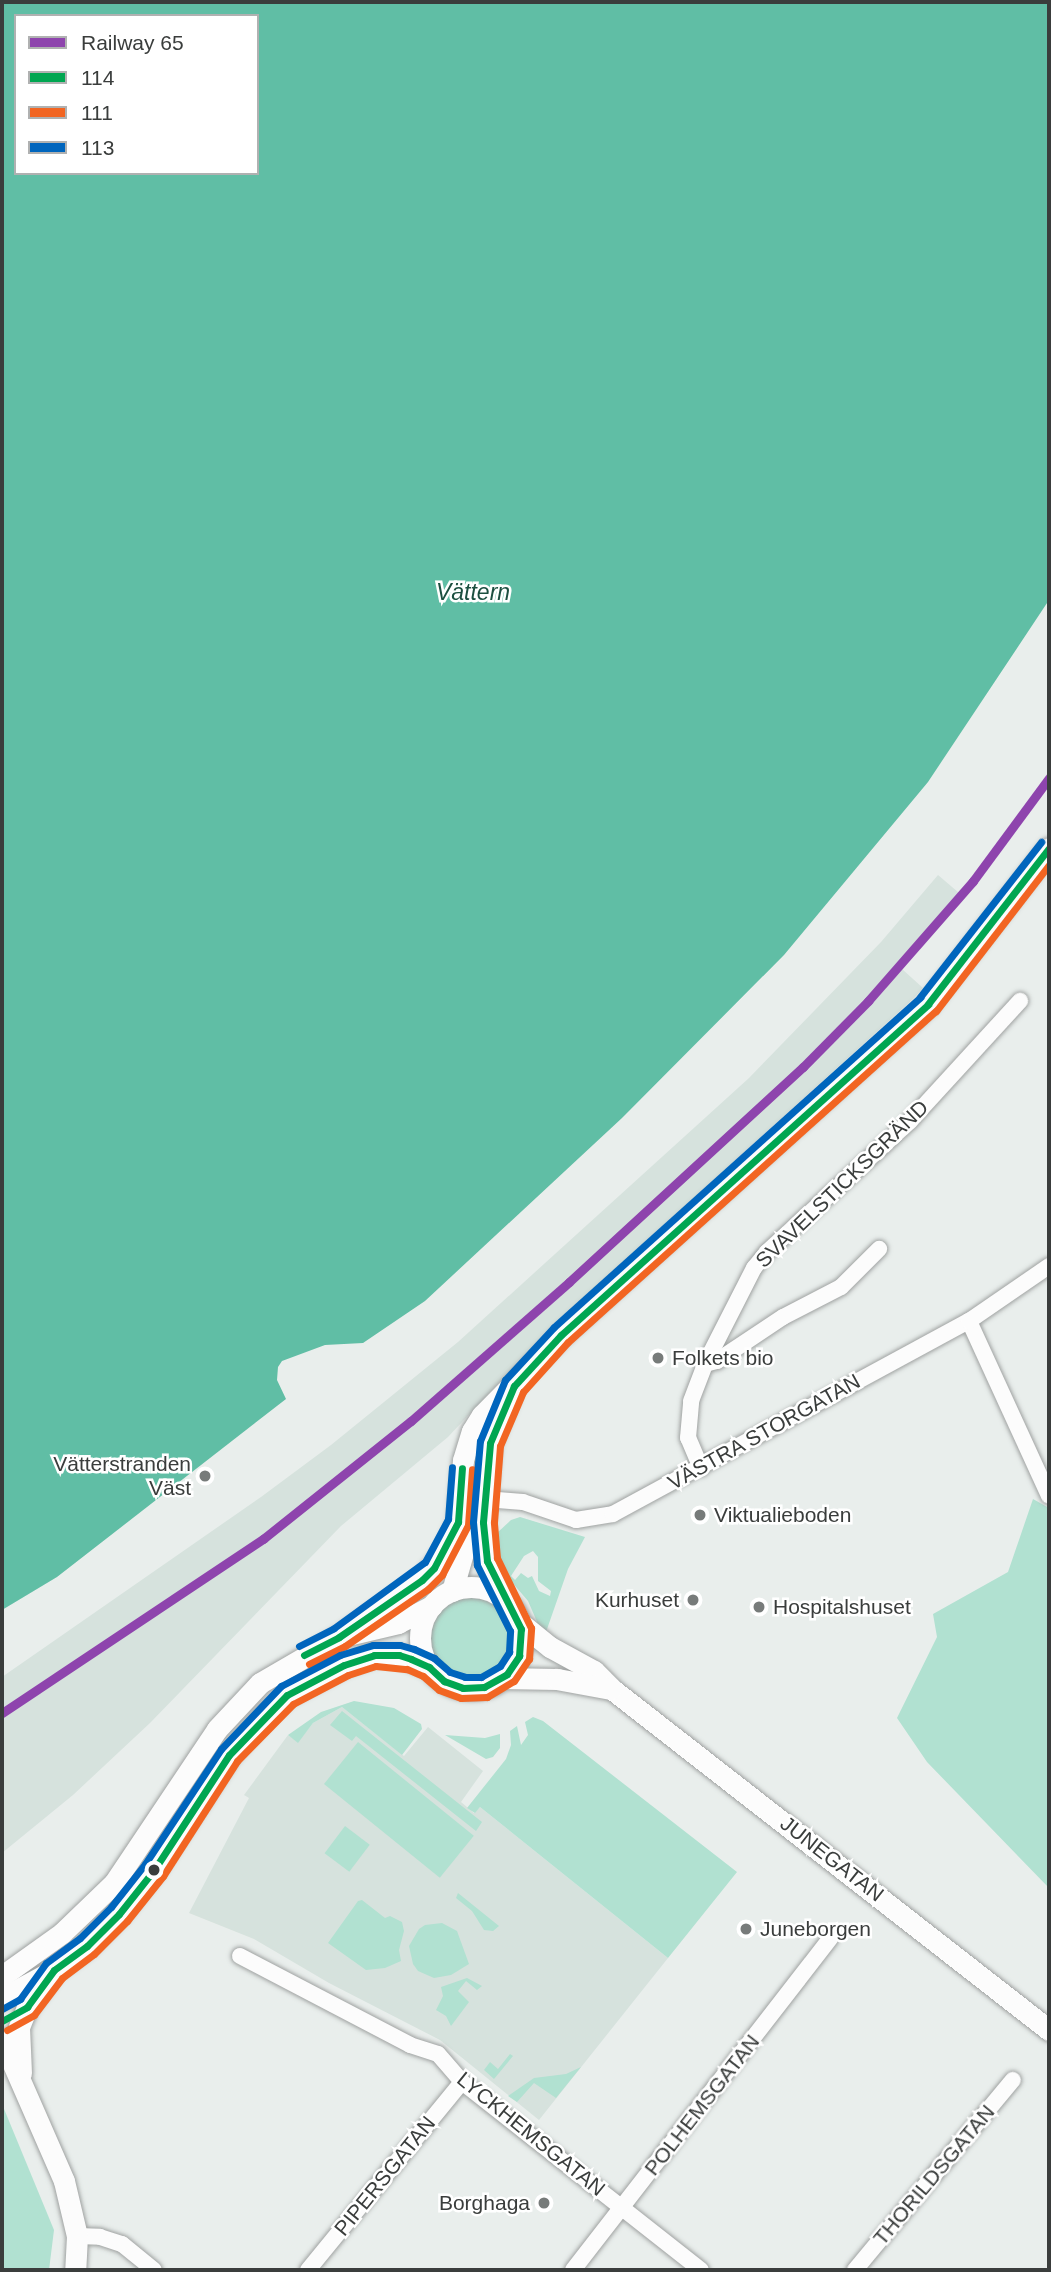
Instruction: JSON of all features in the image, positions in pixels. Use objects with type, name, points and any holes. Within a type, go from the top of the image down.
[{"type":"street","points":[[2,1976],[62,1933],[114,1883],[217,1729],[239,1704],[278,1670],[339,1637],[422,1580],[444,1553],[458,1522],[463,1460],[472,1431],[482,1415],[561,1335],[928,1004],[1049,848]]},
{"type":"street","name":"SVAVELSTICKSGRÄND","points":[[701,1468],[688,1438],[691,1401],[705,1364],[745,1282],[767,1252],[909,1121],[1020,1001]]},
{"type":"street","points":[[705,1364],[717,1361],[783,1317],[841,1287],[879,1249]]},
{"type":"street","name":"VÄSTRA STORGATAN","points":[[460,1497],[523,1502],[557,1515],[590,1520],[625,1509],[969,1321],[1049,1266]]},
{"type":"street","points":[[969,1321],[1049,1496]]},
{"type":"street","points":[[2,1998],[54,1970],[87,1946],[119,1914],[154,1870],[229,1755],[248,1732],[287,1695],[344,1665],[374,1655],[399,1655],[429,1667],[444,1681],[463,1688],[484,1688],[502,1678],[516,1663],[521,1649],[519,1622],[503,1599],[487,1561],[483,1541],[490,1443],[514,1385]]},
{"type":"street","points":[[452,1591],[465,1546],[458,1522]]},
{"type":"street","points":[[339,1637],[398,1623],[452,1591],[482,1588],[503,1599]]},
{"type":"street","points":[[429,1667],[420,1636],[432,1605]]},
{"type":"street","name":"JUNEGATAN","points":[[519,1622],[543,1642],[594,1671],[613,1690],[1049,2029]]},
{"type":"street","name":"JUNEGATAN","points":[[502,1678],[557,1679],[613,1690]]},
{"type":"street","name":"POLHEMSGATAN","points":[[573,2270],[830,1939]]},
{"type":"street","name":"LYCKHEMSGATAN","points":[[240,1956],[410,2045],[438,2054],[462,2082],[701,2270]]},
{"type":"street","points":[[22,2089],[19,2027],[27,2007],[54,1970]]},
{"type":"street","points":[[2,2039],[63,2178],[77,2236],[75,2270]]},
{"type":"street","points":[[2,2061],[22,2089]]},
{"type":"street","name":"THORILDSGATAN","points":[[855,2270],[1013,2080]]},
{"type":"street","name":"PIPERSGATAN","points":[[309,2270],[462,2082]]},
{"type":"street","points":[[77,2236],[100,2237],[122,2244],[154,2270]]},
{"type":"shaded area","points":[[938,875],[965,898],[902,969],[923,988],[914,998],[549,1329],[448,1437],[341,1526],[150,1723],[73,1795],[2,1853],[2,1677],[261,1497],[331,1445],[458,1342],[749,1078],[881,942]]},
{"type":"shaded area","points":[[1033,1499],[1049,1508],[1049,1888],[927,1762],[897,1718],[937,1637],[933,1614],[1008,1572]]},
{"type":"shaded area","points":[[520,1517],[585,1537],[568,1569],[546,1632],[538,1624],[528,1601],[494,1561],[496,1534],[511,1520]],"holes":[[[533,1551],[538,1557],[538,1581],[551,1591],[550,1596],[539,1591],[532,1576],[528,1578],[521,1573],[515,1580],[511,1576],[524,1556]]]},
{"type":"shaded area","points":[[471,1598],[486,1601],[499,1610],[508,1623],[511,1638],[508,1653],[499,1666],[486,1675],[471,1678],[456,1675],[443,1666],[434,1653],[431,1638],[434,1623],[443,1610],[456,1601]]},
{"type":"shaded area","points":[[354,1701],[394,1708],[421,1724],[422,1729],[402,1755],[342,1707],[313,1723],[298,1743],[288,1735],[321,1712]]},
{"type":"shaded area","points":[[342,1707],[404,1756],[428,1727],[483,1771],[461,1802],[474,1813],[480,1807],[668,1958],[539,2120],[440,2040],[329,1983],[254,1939],[189,1913],[249,1798],[244,1795],[288,1735],[298,1742],[313,1723]]},
{"type":"shaded area","points":[[342,1711],[482,1822],[476,1831],[356,1736],[352,1741],[330,1725]]},
{"type":"shaded area","points":[[533,1717],[543,1721],[737,1872],[668,1958],[480,1807],[475,1813],[467,1808],[506,1759],[511,1745],[510,1731],[517,1726],[521,1745],[528,1735],[525,1722]]},
{"type":"shaded area","points":[[500,1734],[500,1748],[493,1757],[486,1759],[445,1735],[485,1738]]},
{"type":"shaded area","points":[[358,1742],[474,1836],[440,1878],[324,1784]]},
{"type":"shaded area","points":[[345,1826],[370,1845],[349,1872],[325,1853]]},
{"type":"shaded area","points":[[458,1893],[499,1926],[493,1931],[484,1930],[472,1911],[456,1898]]},
{"type":"shaded area","points":[[362,1900],[385,1918],[390,1916],[402,1922],[404,1931],[399,1950],[401,1961],[385,1968],[366,1970],[328,1943],[358,1901]]},
{"type":"shaded area","points":[[442,1923],[457,1931],[469,1964],[451,1975],[434,1978],[418,1971],[413,1964],[409,1946],[419,1929],[425,1925]]},
{"type":"shaded area","points":[[467,1978],[482,1986],[477,1990],[466,1981],[458,1991],[469,2002],[451,2026],[446,2016],[436,2010],[443,1996],[441,1987]]},
{"type":"shaded area","points":[[510,2054],[513,2056],[494,2079],[484,2070],[490,2062],[498,2069]]},
{"type":"shaded area","points":[[581,2067],[556,2098],[534,2083],[517,2102],[508,2096],[534,2078],[566,2074]]},
{"type":"shaded area","points":[[2,2104],[54,2230],[49,2270],[2,2270]]},
{"type":"water","name":"Vättern","points":[[2,2],[1049,2],[1049,600],[928,782],[784,955],[622,1118],[425,1301],[363,1343],[325,1345],[282,1361],[278,1367],[277,1380],[286,1399],[57,1577],[2,1610]]},
{"type":"rail line","name":"65","points":[[2,1713],[263,1539],[411,1421],[569,1282],[803,1067],[868,1001],[973,881],[1049,778]]},
{"type":"transit line","name":"113","points":[[2,2009],[20,1999],[46,1963],[80,1938],[111,1907],[145,1864],[221,1749],[281,1686],[340,1655],[373,1645],[400,1645],[414,1649],[434,1658],[450,1672],[465,1677],[481,1677],[500,1666],[509,1652],[510,1631],[477,1565],[473,1522],[480,1441],[505,1380],[554,1327],[920,997],[1041,842]]},
{"type":"transit line","name":"114","points":[[2,2021],[27,2007],[54,1970],[87,1946],[119,1914],[154,1870],[229,1755],[287,1695],[344,1665],[374,1655],[399,1655],[411,1659],[429,1667],[444,1681],[463,1688],[484,1687],[507,1674],[519,1656],[521,1629],[487,1561],[483,1522],[490,1443],[514,1386],[561,1335],[928,1004],[1049,848]]},
{"type":"transit line","name":"111","points":[[7,2030],[34,2015],[62,1978],[94,1954],[127,1921],[163,1876],[237,1761],[293,1704],[348,1675],[376,1666],[407,1669],[423,1676],[439,1690],[461,1698],[487,1697],[514,1681],[529,1659],[531,1628],[497,1558],[494,1522],[500,1446],[523,1392],[568,1342],[936,1011],[1049,865]]},
{"type":"transit line","name":"113","points":[[299,1646],[334,1628],[425,1562],[448,1519],[452,1467]]},
{"type":"transit line","name":"114","points":[[304,1655],[339,1637],[422,1580],[434,1568],[458,1522],[462,1468]]},
{"type":"transit line","name":"111","points":[[309,1664],[345,1646],[428,1589],[442,1575],[468,1525],[472,1469]]},
{"type":"place","name":"Folkets bio","points":[[658,1358]]},
{"type":"place","name":"Vätterstranden Väst","points":[[205,1476]]},
{"type":"place","name":"Viktualieboden","points":[[700,1515]]},
{"type":"place","name":"Kurhuset","points":[[693,1600]]},
{"type":"place","name":"Hospitalshuset","points":[[759,1607]]},
{"type":"place","name":"Juneborgen","points":[[746,1929]]},
{"type":"place","name":"Borghaga","points":[[544,2203]]}]
